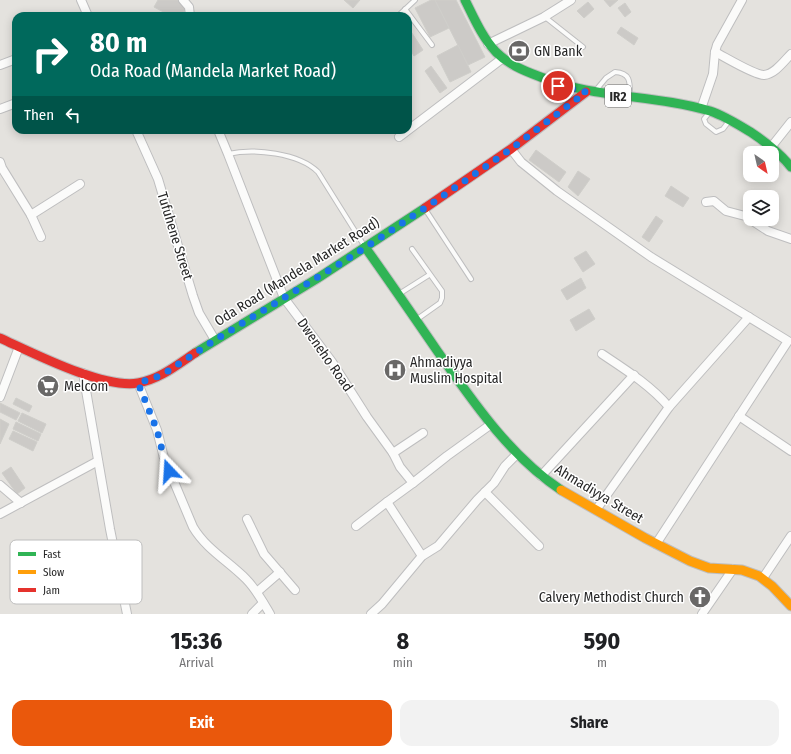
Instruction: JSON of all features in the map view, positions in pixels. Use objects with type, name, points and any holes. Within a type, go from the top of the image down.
[{"type":"street","points":[[81,0],[86,12]]},
{"type":"street","points":[[183,0],[189,7],[190,12]]},
{"type":"street","name":"IR2","points":[[465,0],[488,44],[503,58],[536,77],[558,86],[619,97],[631,97],[674,103],[706,110],[730,120],[772,146]]},
{"type":"street","points":[[488,44],[544,17],[570,0]]},
{"type":"street","points":[[706,110],[713,74],[715,52],[742,0]]},
{"type":"street","points":[[715,52],[756,74],[765,75],[778,68],[791,54]]},
{"type":"street","points":[[412,125],[503,58]]},
{"type":"street","points":[[0,65],[12,60]]},
{"type":"street","name":"Oda Road (Mandela Market Road)","points":[[0,338],[83,373],[110,382],[138,383],[162,375],[215,340],[318,278],[366,247],[511,149],[590,92]]},
{"type":"street","points":[[0,109],[12,105]]},
{"type":"street","points":[[772,146],[791,122]]},
{"type":"street","name":"Tufuhene Street","points":[[138,134],[158,179],[199,313],[215,340]]},
{"type":"street","name":"Dweneho Road","points":[[220,134],[284,298],[332,362],[400,467],[413,483]]},
{"type":"street","points":[[511,149],[521,162],[557,191],[651,257],[749,317],[790,340],[656,544]]},
{"type":"street","name":"IR2","points":[[779,154],[791,167]]},
{"type":"street","points":[[0,162],[41,237]]},
{"type":"street","points":[[30,216],[80,184]]},
{"type":"street","points":[[706,202],[714,201],[726,211],[745,216],[768,230],[791,239]]},
{"type":"street","name":"Ahmadiyya Street","points":[[366,247],[490,425],[541,476],[555,487],[656,544],[704,567],[714,569],[732,569],[753,573],[764,578],[791,606]]},
{"type":"street","points":[[596,510],[669,407],[749,317]]},
{"type":"street","points":[[1,392],[19,347]]},
{"type":"street","points":[[602,354],[634,376],[661,398],[669,407]]},
{"type":"street","points":[[83,373],[113,540]]},
{"type":"street","points":[[541,476],[634,376]]},
{"type":"street","points":[[138,383],[157,430],[164,458],[198,536],[209,548],[245,579],[257,592],[270,614]]},
{"type":"street","points":[[739,416],[791,451]]},
{"type":"street","points":[[356,526],[490,425]]},
{"type":"street","points":[[392,453],[423,433]]},
{"type":"street","points":[[371,614],[382,604],[422,556],[438,546],[494,482],[509,461],[518,454]]},
{"type":"street","points":[[0,514],[98,460]]},
{"type":"street","points":[[0,486],[21,503]]},
{"type":"street","points":[[485,492],[539,546]]},
{"type":"street","points":[[387,502],[422,556]]},
{"type":"street","points":[[247,519],[264,554],[295,590]]},
{"type":"street","points":[[764,578],[791,536]]},
{"type":"street","points":[[702,614],[732,569]]},
{"type":"street","points":[[257,592],[280,572]]},
{"type":"street","points":[[252,614],[263,603]]},
{"type":"street","points":[[125,604],[127,614]]},
{"type":"lane","points":[[402,12],[415,0]]},
{"type":"lane","points":[[544,17],[583,47]]},
{"type":"lane","points":[[412,18],[432,45]]},
{"type":"lane","points":[[590,92],[614,72],[623,72],[628,78],[631,97]]},
{"type":"lane","points":[[706,110],[704,119],[706,124],[716,132],[723,129],[730,120]]},
{"type":"lane","points":[[228,154],[238,152],[280,154],[314,167],[366,247]]},
{"type":"lane","points":[[424,208],[471,279]]},
{"type":"lane","points":[[412,249],[429,275],[442,291],[440,303],[416,320]]},
{"type":"lane","points":[[398,295],[429,275]]},
{"type":"building","points":[[158,0],[178,0],[187,5],[183,12],[163,12],[154,7]]},
{"type":"building","points":[[344,0],[360,0],[353,8]]},
{"type":"building","points":[[431,0],[435,0],[449,28],[430,37],[415,8]]},
{"type":"building","points":[[435,0],[456,0],[485,57],[468,65]]},
{"type":"building","points":[[604,0],[618,0],[610,7]]},
{"type":"building","points":[[588,2],[594,9],[584,18],[577,11]]},
{"type":"building","points":[[625,3],[631,12],[625,17],[618,8]]},
{"type":"building","points":[[621,27],[638,38],[634,45],[617,33]]},
{"type":"building","points":[[412,33],[423,50],[414,56],[412,53]]},
{"type":"building","points":[[458,45],[471,72],[450,82],[437,56]]},
{"type":"building","points":[[431,66],[447,88],[440,93],[425,71]]},
{"type":"building","points":[[536,150],[566,172],[559,182],[529,160]]},
{"type":"building","points":[[578,171],[590,179],[578,196],[568,187]]},
{"type":"building","points":[[671,186],[689,198],[683,207],[665,196]]},
{"type":"building","points":[[656,216],[663,221],[649,242],[642,237]]},
{"type":"building","points":[[586,251],[595,264],[583,272],[574,258]]},
{"type":"building","points":[[581,278],[586,288],[567,300],[561,290]]},
{"type":"building","points":[[589,309],[595,319],[576,331],[570,320]]},
{"type":"building","points":[[16,398],[32,406],[29,412],[13,404]]},
{"type":"building","points":[[0,403],[20,413],[16,420],[0,412]]},
{"type":"building","points":[[22,413],[46,424],[42,433],[18,421]]},
{"type":"building","points":[[0,419],[9,424],[0,444]]},
{"type":"building","points":[[16,422],[41,434],[38,441],[13,429]]},
{"type":"building","points":[[13,431],[37,442],[33,451],[9,439]]},
{"type":"building","points":[[11,467],[25,488],[17,494],[2,473]]},
{"type":"traffic: fast","points":[[465,0],[491,46],[505,60],[516,66],[532,74],[580,89],[667,102],[710,111],[721,115],[768,144],[791,167]]},
{"type":"traffic: fast","points":[[195,353],[318,278],[425,208]]},
{"type":"traffic: fast","points":[[365,247],[479,409],[525,461],[561,490]]},
{"type":"traffic: slow","points":[[561,490],[645,538],[690,561],[709,568],[742,570],[759,576],[772,586],[791,606]]},
{"type":"traffic: jam","points":[[425,208],[511,149],[586,92]]},
{"type":"traffic: jam","points":[[0,338],[68,368],[106,381],[123,383],[138,383],[154,378],[168,371],[195,353]]},
{"type":"place","name":"GN Bank","points":[[519,51]]},
{"type":"place","name":"Ahmadiyya Muslim Hospital","points":[[395,370]]},
{"type":"place","name":"Melcom","points":[[48,386]]},
{"type":"place","name":"Calvery Methodist Church","points":[[700,597]]},
{"type":"route","points":[[169,471],[157,430],[138,383],[162,375],[215,340],[354,255],[511,149],[586,92],[558,86]]}]
